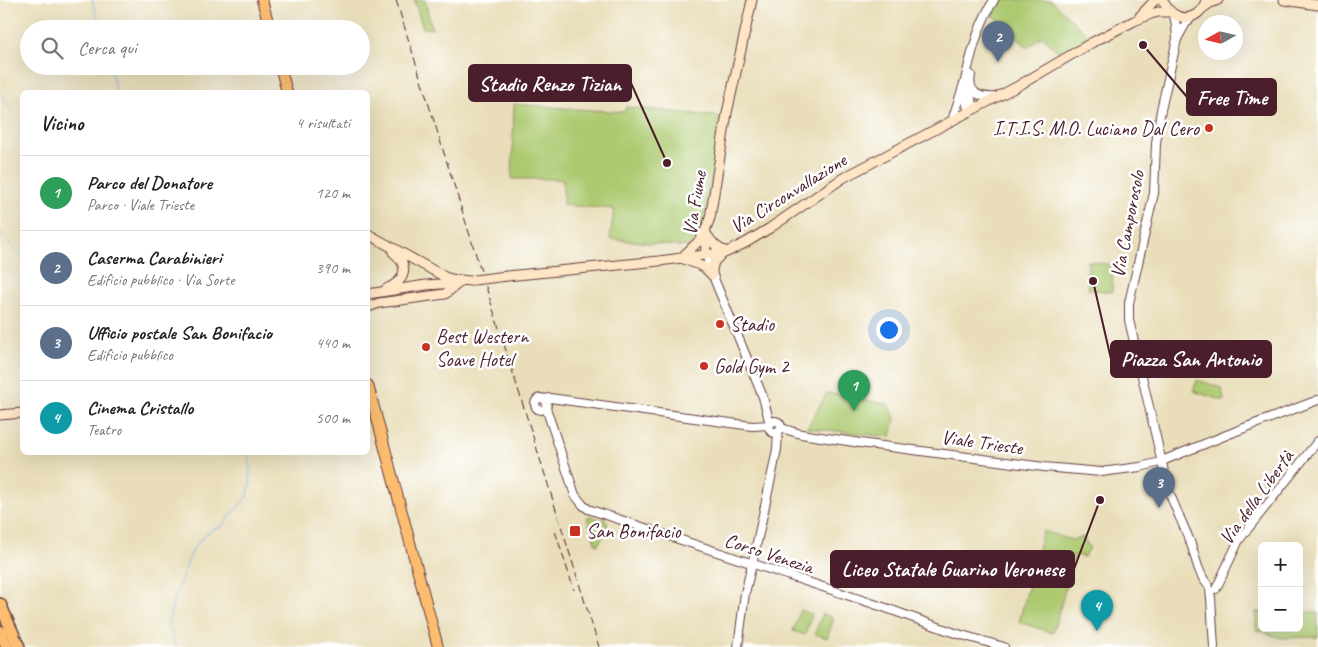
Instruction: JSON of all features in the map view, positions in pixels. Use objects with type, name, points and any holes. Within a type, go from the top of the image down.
[{"type":"highway","points":[[0,604],[19,647]]},
{"type":"highway","points":[[0,631],[7,647]]},
{"type":"main road","points":[[262,0],[268,20]]},
{"type":"main road","name":"Via Fiume","points":[[706,255],[705,231],[710,218],[727,113],[752,0]]},
{"type":"main road","name":"Via Circonvallazione","points":[[1134,21],[1155,0]]},
{"type":"main road","points":[[1163,0],[1172,14]]},
{"type":"main road","points":[[1192,17],[1205,4],[1218,0]]},
{"type":"main road","points":[[1284,0],[1318,5]]},
{"type":"main road","name":"Via Circonvallazione","points":[[371,294],[507,276],[658,262],[726,252],[770,228],[843,178],[1018,86],[1093,42],[1134,21],[1158,12],[1183,18],[1192,17]]},
{"type":"main road","points":[[282,75],[286,90]]},
{"type":"main road","points":[[705,231],[713,244],[726,252],[714,262],[712,275],[704,267],[681,258],[699,241],[705,231]]},
{"type":"main road","points":[[370,235],[451,279],[472,281]]},
{"type":"main road","points":[[370,241],[394,253],[403,266],[403,276],[399,282],[371,294]]},
{"type":"main road","points":[[426,286],[430,277],[430,269]]},
{"type":"main road","points":[[370,307],[380,303],[435,297],[445,294],[459,283]]},
{"type":"main road","points":[[370,393],[438,647]]},
{"type":"main road","points":[[0,415],[20,413]]},
{"type":"street","points":[[952,121],[977,33],[994,0]]},
{"type":"street","name":"Via Camporosolo","points":[[1172,14],[1177,38],[1159,124],[1154,193],[1129,303],[1129,320],[1161,461],[1173,502],[1191,544],[1202,578],[1212,590],[1214,647]]},
{"type":"street","name":"Via Camporosolo","points":[[1177,38],[1192,17]]},
{"type":"street","points":[[970,58],[973,60],[970,88],[982,96],[995,98]]},
{"type":"street","points":[[962,90],[966,89],[968,91],[973,104],[973,110]]},
{"type":"street","name":"Via Fiume","points":[[706,255],[712,275],[775,429]]},
{"type":"street","name":"Viale Trieste","points":[[582,505],[573,489],[544,406],[563,400],[775,429],[799,434],[1089,472],[1117,471],[1161,461],[1318,400]]},
{"type":"street","points":[[766,406],[766,418],[782,438],[776,453]]},
{"type":"street","points":[[738,647],[745,593],[776,453],[775,429]]},
{"type":"street","name":"Via della Libertà","points":[[1212,590],[1224,575],[1239,540],[1318,441]]},
{"type":"street","name":"Corso Venezia","points":[[582,505],[596,512],[886,608],[954,633],[1004,647]]},
{"type":"green space","points":[[414,0],[425,0],[432,29],[423,28]]},
{"type":"green space","points":[[999,0],[1051,0],[1089,37],[1061,55],[1042,36],[1028,48],[992,14]]},
{"type":"green space","points":[[514,104],[624,112],[626,107],[723,117],[700,234],[688,247],[610,239],[614,209],[563,205],[563,179],[512,179]]},
{"type":"green space","points":[[1088,261],[1113,265],[1112,292],[1088,289]]},
{"type":"green space","points":[[1197,380],[1222,388],[1224,401],[1193,391]]},
{"type":"green space","points":[[827,393],[888,404],[895,418],[891,437],[807,428]]},
{"type":"green space","points":[[589,516],[607,521],[606,530],[598,545],[595,542],[587,518]]},
{"type":"green space","points":[[1043,531],[1072,540],[1083,537],[1090,548],[1084,557],[1075,555],[1053,633],[1019,622]]},
{"type":"green space","points":[[800,610],[812,614],[805,635],[793,631]]},
{"type":"green space","points":[[1256,612],[1258,612],[1258,631],[1256,630]]},
{"type":"green space","points":[[1303,612],[1318,612],[1318,637],[1281,638],[1262,632],[1303,632]]},
{"type":"green space","points":[[822,614],[834,618],[827,638],[815,634]]},
{"type":"waterway","points":[[92,0],[98,20]]},
{"type":"waterway","points":[[112,75],[116,90]]},
{"type":"waterway","points":[[0,92],[11,110]]},
{"type":"waterway","points":[[0,233],[20,255]]},
{"type":"waterway","points":[[176,647],[168,623],[182,577],[193,549],[211,530],[221,527],[248,495],[250,484],[248,455]]},
{"type":"railway","points":[[396,0],[599,647]]},
{"type":"railway","points":[[555,531],[574,590]]},
{"type":"place","name":"Free Time","points":[[1143,45]]},
{"type":"place","name":"Caserma Carabinieri","points":[[998,62]]},
{"type":"place","name":"I.T.I.S. M.O. Luciano Dal Cero","points":[[1209,128]]},
{"type":"place","name":"Stadio Renzo Tizian","points":[[667,163]]},
{"type":"place","name":"Piazza San Antonio","points":[[1093,281]]},
{"type":"place","name":"Stadio","points":[[720,324]]},
{"type":"place","name":"Best Western Soave Hotel","points":[[426,347]]},
{"type":"place","name":"Gold Gym 2","points":[[704,366]]},
{"type":"place","name":"Parco del Donatore","points":[[854,411]]},
{"type":"place","name":"Liceo Statale Guarino Veronese","points":[[1100,500]]},
{"type":"place","name":"Ufficio postale San Bonifacio","points":[[1159,508]]},
{"type":"place","name":"San Bonifacio","points":[[575,531]]},
{"type":"place","name":"Cinema Cristallo","points":[[1097,631]]}]
